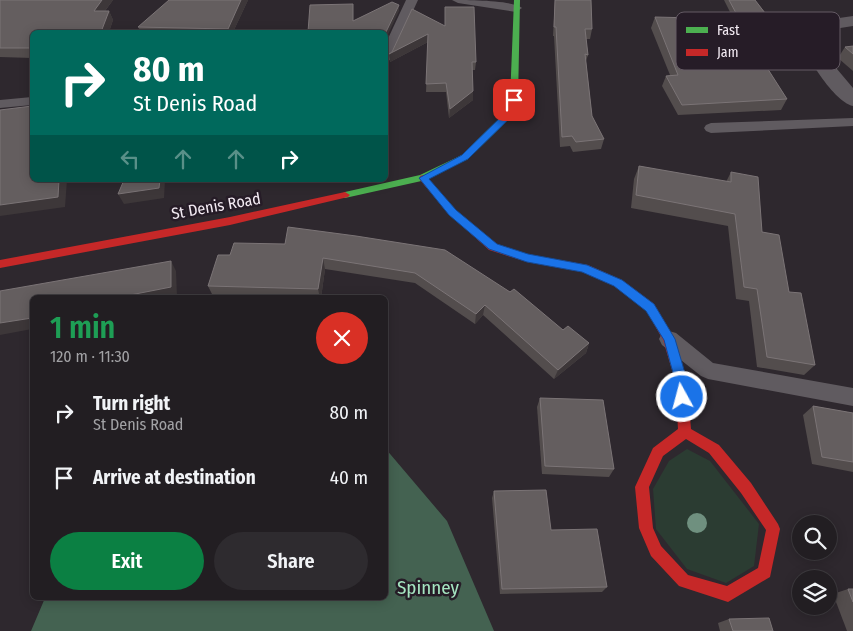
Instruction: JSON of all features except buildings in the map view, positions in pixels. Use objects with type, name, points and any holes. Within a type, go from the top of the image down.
[{"type":"street","name":"St Denis Road","points":[[0,264],[230,221],[423,178],[465,157],[512,111],[517,4]]},
{"type":"street","points":[[840,23],[853,21]]},
{"type":"street","points":[[828,70],[853,100]]},
{"type":"street","points":[[423,178],[452,212],[493,246],[527,258],[584,268],[618,283],[650,308],[669,339],[681,380],[685,432]]},
{"type":"street","points":[[685,432],[714,449],[746,488],[773,529],[765,572],[728,594],[684,581],[656,551],[646,528],[642,487],[658,452],[685,432]]},
{"type":"lane","points":[[388,52],[412,0]]},
{"type":"lane","points":[[458,0],[517,4]]},
{"type":"lane","points":[[0,104],[30,101]]},
{"type":"lane","points":[[711,128],[853,122]]},
{"type":"lane","points":[[669,339],[708,370],[853,397]]},
{"type":"green space","points":[[687,449],[710,461],[759,524],[754,566],[726,583],[687,569],[656,529],[653,489],[669,461]]},
{"type":"green space","name":"Spinney","points":[[388,452],[447,521],[494,631],[31,631],[44,600],[388,600]]},
{"type":"traffic: fast","points":[[345,195],[423,178],[465,157],[512,111],[514,100],[517,0]]},
{"type":"traffic: jam","points":[[423,178],[452,212],[493,247],[527,258],[584,268],[618,283],[650,307],[669,339],[681,380],[685,432]]},
{"type":"traffic: jam","points":[[0,264],[230,221],[345,195]]},
{"type":"traffic: jam","points":[[685,432],[714,449],[746,488],[773,529],[765,572],[728,594],[684,581],[656,551],[646,528],[642,487],[658,452],[685,432]]},
{"type":"route","points":[[514,100],[512,111],[465,157],[423,178],[452,212],[493,246],[527,258],[584,268],[618,283],[650,308],[669,339],[681,380],[682,397]]}]
